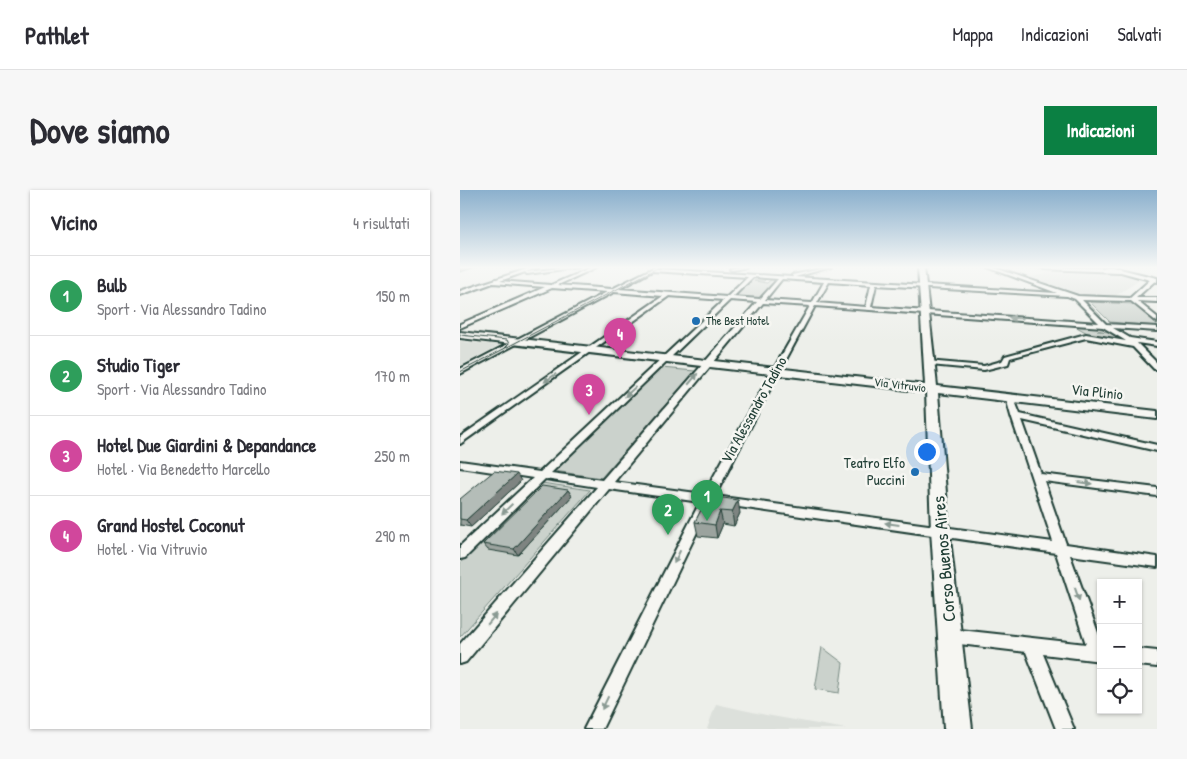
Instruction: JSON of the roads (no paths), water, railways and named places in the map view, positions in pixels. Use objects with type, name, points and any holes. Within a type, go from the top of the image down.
[{"type":"main road","points":[[923,292],[930,363]]},
{"type":"main road","name":"Via Vitruvio","points":[[460,336],[491,342],[564,344],[578,349],[606,352],[617,356],[652,360],[665,358],[842,378],[863,384],[916,390],[933,388]]},
{"type":"main road","name":"Corso Buenos Aires","points":[[930,363],[933,388],[940,530],[958,729]]},
{"type":"main road","name":"Via Plinio","points":[[933,388],[1030,400]]},
{"type":"main road","name":"Via Plinio","points":[[933,388],[1157,415]]},
{"type":"street","points":[[460,326],[538,292]]},
{"type":"street","points":[[460,372],[514,346],[516,342],[586,304],[614,292]]},
{"type":"street","points":[[633,292],[1157,329]]},
{"type":"street","points":[[460,554],[734,292]]},
{"type":"street","points":[[460,656],[768,292]]},
{"type":"street","name":"Via Alessandro Tadino","points":[[593,729],[769,370],[820,292]]},
{"type":"street","points":[[868,308],[872,292]]},
{"type":"street","points":[[1008,292],[1157,300]]},
{"type":"street","points":[[1061,292],[1075,297],[1104,325],[1132,343],[1157,367]]},
{"type":"street","points":[[1134,300],[1132,299],[1140,292]]},
{"type":"street","points":[[1134,300],[1142,298],[1149,292]]},
{"type":"street","points":[[460,441],[670,294]]},
{"type":"street","points":[[1134,300],[1157,320]]},
{"type":"street","points":[[930,363],[984,368],[1005,362],[1007,357],[1082,336],[1132,343],[1157,344]]},
{"type":"street","points":[[1010,398],[1097,647]]},
{"type":"street","points":[[1015,416],[1156,451]]},
{"type":"street","points":[[460,464],[1157,562]]},
{"type":"street","points":[[1037,477],[1157,492]]},
{"type":"street","points":[[951,636],[1097,653]]},
{"type":"street","points":[[1031,644],[1065,729]]},
{"type":"street","points":[[1142,657],[1157,659]]},
{"type":"tram line","points":[[504,349],[611,292]]},
{"type":"tram line","points":[[460,335],[507,340],[509,344],[504,349]]},
{"type":"tram line","points":[[460,372],[504,349]]},
{"type":"place","name":"The Best Hotel","points":[[696,321]]},
{"type":"place","name":"Grand Hostel Coconut","points":[[620,359]]},
{"type":"place","name":"Hotel Due Giardini & Depandance","points":[[589,415]]},
{"type":"place","name":"Teatro Elfo Puccini","points":[[915,472]]},
{"type":"place","name":"Bulb","points":[[707,521]]},
{"type":"place","name":"Studio Tiger","points":[[668,535]]}]
